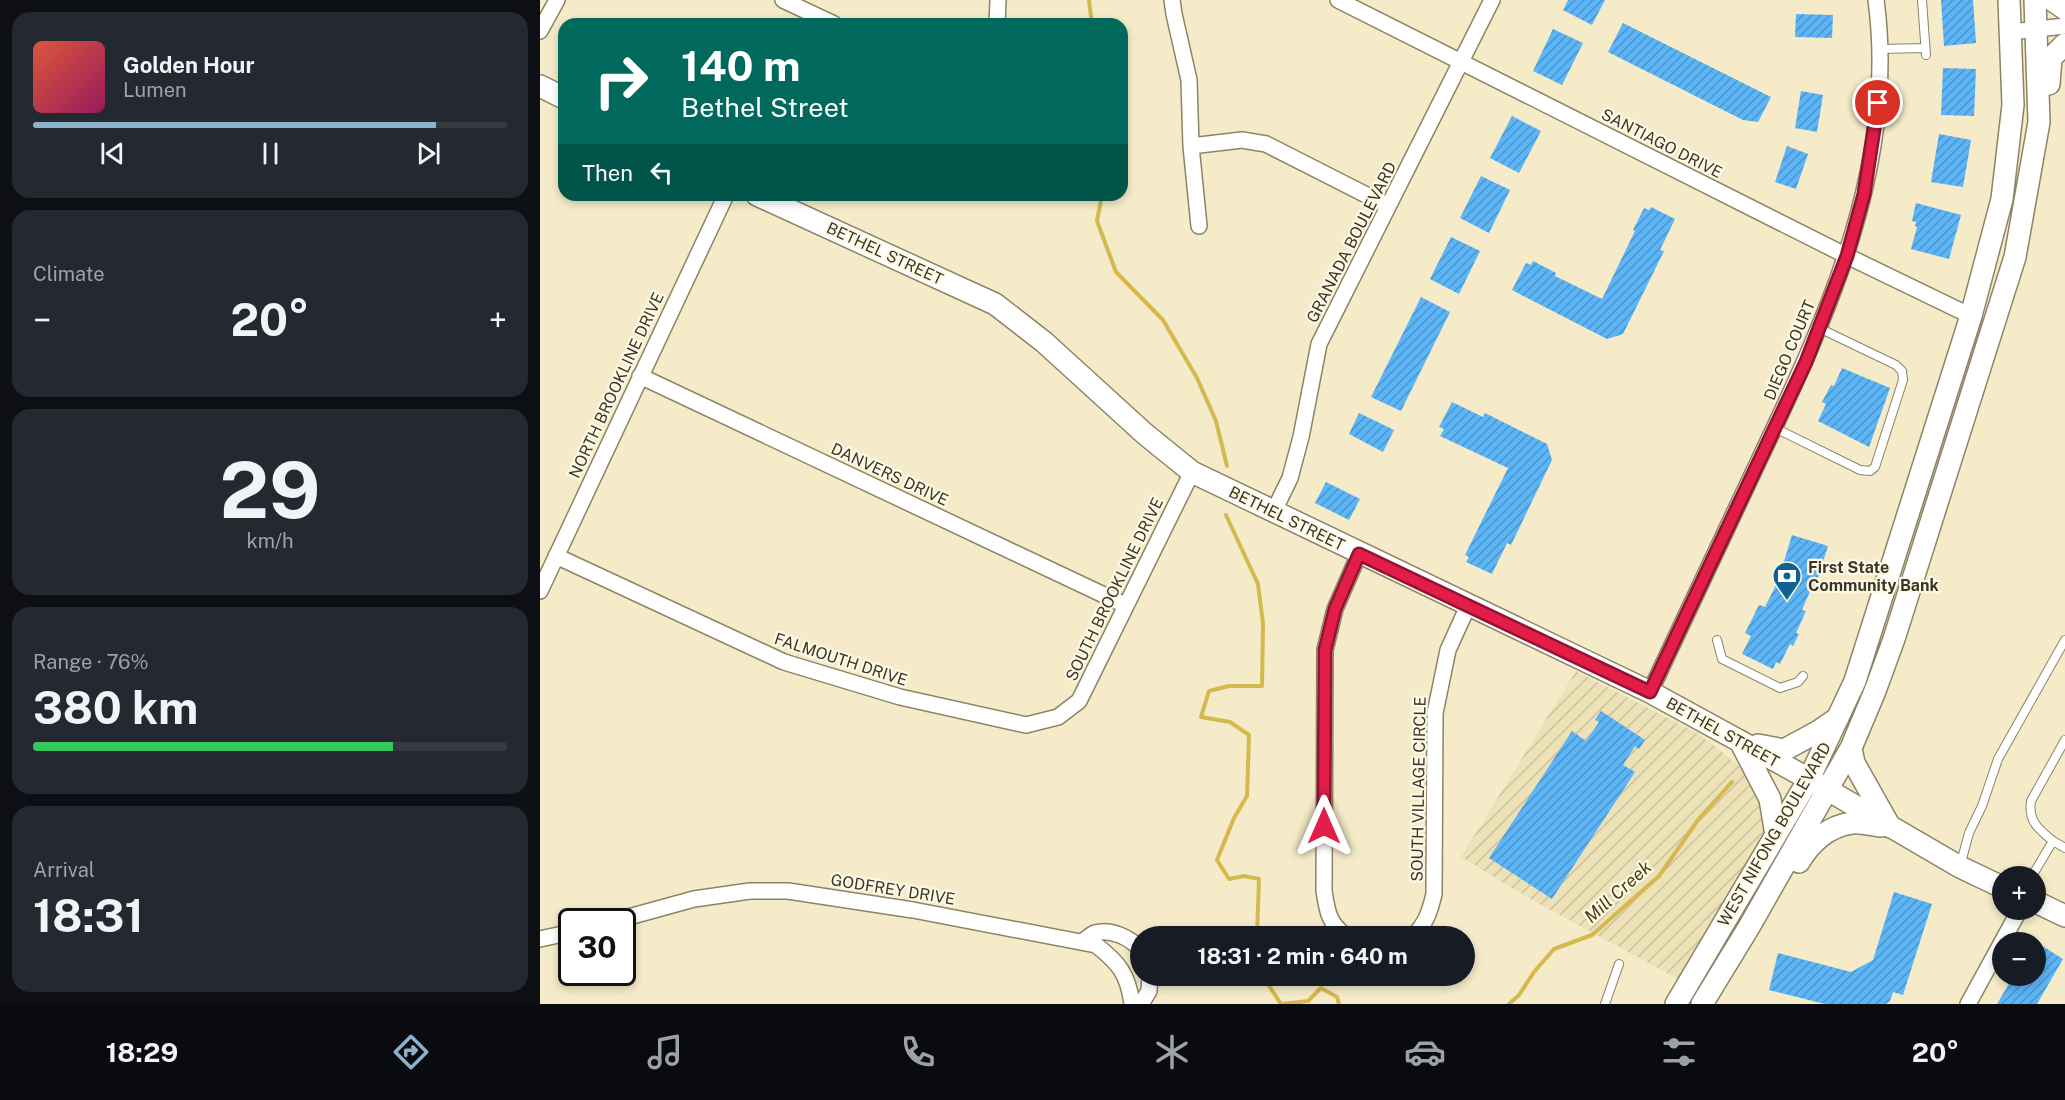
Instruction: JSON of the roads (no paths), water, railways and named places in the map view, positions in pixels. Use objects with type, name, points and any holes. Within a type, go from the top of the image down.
[{"type":"main road","points":[[1996,317],[1988,301],[2010,217],[2002,199],[2013,105],[2009,0]]},
{"type":"main road","points":[[2035,0],[2039,122]]},
{"type":"main road","points":[[2052,0],[2065,9]]},
{"type":"main road","points":[[2039,122],[2047,105],[2051,58],[2065,44]]},
{"type":"main road","points":[[540,86],[558,95]]},
{"type":"main road","name":"WEST NIFONG BOULEVARD","points":[[1702,1004],[1749,927],[1851,748],[1875,691],[1894,639],[2015,257],[2039,122]]},
{"type":"main road","name":"WEST NIFONG BOULEVARD","points":[[1676,1004],[1809,779],[1856,681],[1971,316],[2002,199]]},
{"type":"main road","name":"BETHEL STREET","points":[[770,201],[995,304],[1044,342],[1145,434],[1192,472],[1650,692],[1809,779],[1960,867],[1992,882]]},
{"type":"main road","points":[[1952,456],[1948,427],[1978,330],[1971,316]]},
{"type":"main road","points":[[1740,741],[1784,750],[1839,718]]},
{"type":"main road","points":[[1740,741],[1770,799],[1776,835]]},
{"type":"main road","points":[[1851,748],[1854,763],[1890,827]]},
{"type":"main road","points":[[1749,927],[1766,918],[1807,847],[1828,831],[1852,823],[1890,827]]},
{"type":"main road","points":[[2046,907],[2065,916]]},
{"type":"street","points":[[540,31],[557,0]]},
{"type":"street","points":[[783,0],[821,18]]},
{"type":"street","points":[[997,18],[998,0]]},
{"type":"street","points":[[1172,0],[1188,80],[1191,146],[1199,226]]},
{"type":"street","name":"SANTIAGO DRIVE","points":[[1338,0],[1971,316]]},
{"type":"street","name":"GRANADA BOULEVARD","points":[[1274,511],[1290,478],[1301,436],[1319,344],[1492,0]]},
{"type":"street","name":"DIEGO COURT","points":[[1650,692],[1806,362],[1847,256],[1864,194],[1877,114],[1879,49],[1876,0]]},
{"type":"street","points":[[2011,32],[2065,26]]},
{"type":"street","points":[[1191,146],[1242,140],[1266,144],[1388,206]]},
{"type":"street","name":"NORTH BROOKLINE DRIVE","points":[[540,591],[723,201]]},
{"type":"street","name":"DANVERS DRIVE","points":[[640,376],[1125,605]]},
{"type":"street","name":"SOUTH BROOKLINE DRIVE","points":[[1026,725],[1058,717],[1079,701],[1192,472]]},
{"type":"street","points":[[1333,926],[1327,912],[1324,891],[1325,650],[1335,609],[1359,554]]},
{"type":"street","name":"FALMOUTH DRIVE","points":[[556,556],[784,662],[900,697],[1026,725]]},
{"type":"street","name":"SOUTH VILLAGE CIRCLE","points":[[1423,926],[1434,894],[1436,713],[1439,687],[1448,650],[1468,606]]},
{"type":"street","name":"GODFREY DRIVE","points":[[636,915],[694,900],[750,891],[788,891],[913,910],[1096,945],[1116,961],[1125,977],[1132,1004]]},
{"type":"street","points":[[1968,1004],[2014,920]]},
{"type":"street","points":[[1083,941],[1095,933],[1108,932],[1130,940]]},
{"type":"street","points":[[540,939],[558,935]]},
{"type":"street","points":[[1141,1004],[1149,991],[1149,986]]},
{"type":"lane","points":[[1879,49],[1925,52],[1922,0]]},
{"type":"lane","points":[[1775,428],[1860,470],[1870,471],[1875,467],[1903,380],[1902,371],[1896,365],[1819,328]]},
{"type":"lane","points":[[1717,640],[1722,660],[1780,688],[1798,682],[1803,676]]},
{"type":"lane","points":[[1960,867],[1969,833],[1982,806],[1998,759],[2065,640]]},
{"type":"lane","points":[[2065,740],[2031,801],[2030,811],[2038,830],[2065,848]]},
{"type":"lane","points":[[2038,866],[2053,841]]},
{"type":"lane","points":[[1605,1004],[1619,964]]},
{"type":"waterway","points":[[1089,0],[1091,18]]},
{"type":"waterway","points":[[1101,201],[1097,221],[1116,272],[1163,320],[1197,378],[1216,421],[1227,466]]},
{"type":"waterway","points":[[1226,515],[1258,584],[1263,624],[1262,686],[1229,686],[1209,691],[1201,717],[1230,722],[1249,735],[1247,796],[1234,818],[1217,860],[1229,879],[1244,876],[1259,879],[1257,926]]},
{"type":"waterway","name":"Mill Creek","points":[[1509,1004],[1519,995],[1534,972],[1554,949],[1592,935],[1659,876],[1698,820],[1732,782]]},
{"type":"waterway","points":[[1269,986],[1281,1004]]},
{"type":"waterway","points":[[1282,1004],[1308,1001],[1321,988],[1337,997],[1339,1004]]},
{"type":"place","name":"First State Community Bank","points":[[1787,602]]}]
